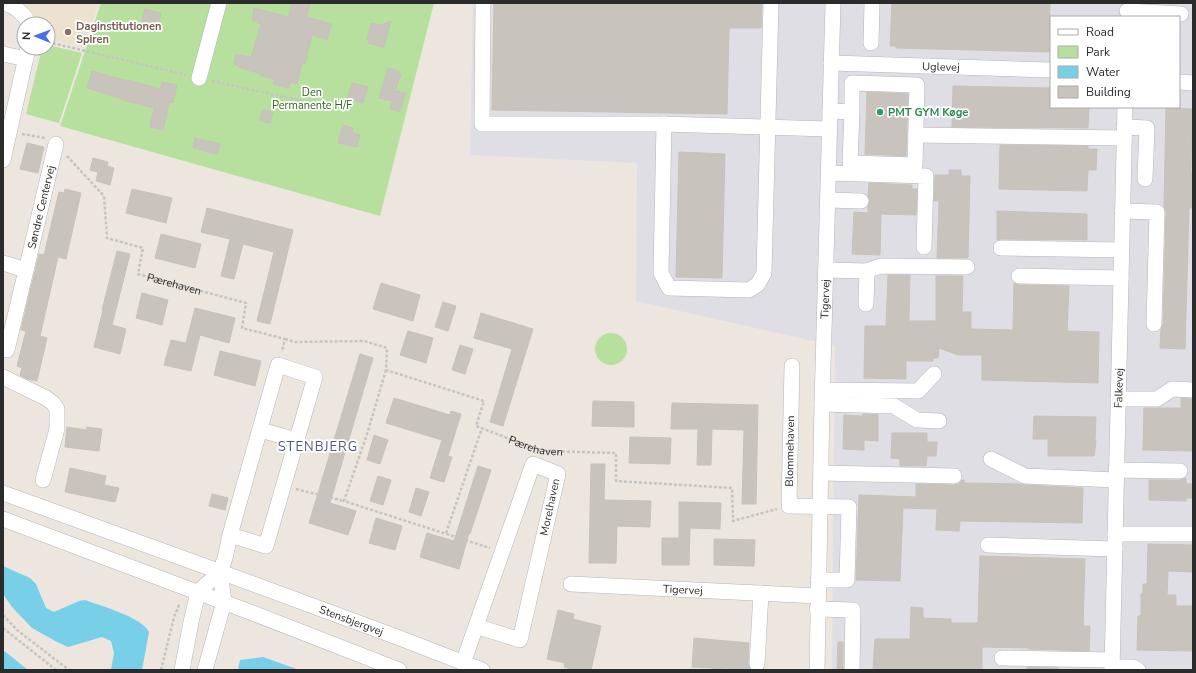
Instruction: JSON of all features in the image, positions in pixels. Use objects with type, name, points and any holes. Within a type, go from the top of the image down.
[{"type":"street","points":[[4,3],[21,12],[24,16]]},
{"type":"street","points":[[199,78],[219,3]]},
{"type":"street","points":[[483,3],[482,124],[664,124],[829,128]]},
{"type":"street","points":[[664,124],[661,273],[669,288],[749,290],[758,284],[764,273],[769,127],[771,3]]},
{"type":"street","name":"Tigervej","points":[[817,670],[822,397],[833,3]]},
{"type":"street","points":[[871,43],[872,3]]},
{"type":"street","points":[[1127,10],[1182,14]]},
{"type":"street","points":[[3,54],[16,54]]},
{"type":"street","points":[[3,160],[27,56]]},
{"type":"street","name":"Uglevej","points":[[831,63],[1050,70]]},
{"type":"street","points":[[1180,82],[1193,83]]},
{"type":"street","points":[[852,83],[917,85],[915,164],[850,163],[852,112],[852,83]]},
{"type":"street","name":"Falkevej","points":[[1112,666],[1125,108]]},
{"type":"street","points":[[830,111],[852,112]]},
{"type":"street","points":[[916,134],[1124,133],[1147,128],[1145,179]]},
{"type":"street","name":"Søndre Centervej","points":[[7,350],[56,144]]},
{"type":"street","points":[[829,173],[926,176],[924,247]]},
{"type":"street","points":[[828,200],[862,201]]},
{"type":"street","points":[[1122,211],[1157,212],[1154,324]]},
{"type":"street","points":[[1001,248],[1122,250]]},
{"type":"street","points":[[3,264],[26,270]]},
{"type":"street","points":[[826,270],[867,271],[880,266],[967,267]]},
{"type":"street","points":[[866,304],[867,271]]},
{"type":"street","points":[[1019,276],[1121,278]]},
{"type":"street","points":[[205,670],[224,602],[220,572],[225,558],[230,535],[278,365],[315,377],[266,546],[230,535]]},
{"type":"street","name":"Blommehaven","points":[[789,506],[792,366]]},
{"type":"street","points":[[822,397],[918,391],[934,374]]},
{"type":"street","points":[[3,377],[46,398],[57,409],[57,429],[43,480]]},
{"type":"street","points":[[1118,399],[1157,399],[1172,389],[1193,390]]},
{"type":"street","points":[[822,397],[894,406],[917,420],[939,421]]},
{"type":"street","points":[[260,430],[297,440]]},
{"type":"street","points":[[990,459],[1025,476],[1116,475],[1180,471]]},
{"type":"street","name":"Morelhaven","points":[[463,663],[476,626],[503,552],[533,464],[558,474],[520,640],[476,626]]},
{"type":"street","points":[[821,473],[954,476]]},
{"type":"street","name":"Stensbjergvej","points":[[3,494],[397,637],[482,670]]},
{"type":"street","points":[[789,506],[849,506],[847,580],[818,580]]},
{"type":"street","points":[[3,519],[399,670]]},
{"type":"street","points":[[988,545],[1115,541],[1193,534]]},
{"type":"street","points":[[191,590],[220,572]]},
{"type":"street","name":"Tigervej","points":[[571,584],[761,593],[818,602]]},
{"type":"street","points":[[182,670],[191,622],[191,590]]},
{"type":"street","points":[[757,664],[761,593]]},
{"type":"street","points":[[818,602],[853,610],[852,670]]},
{"type":"street","points":[[1002,658],[1133,667],[1138,670]]},
{"type":"path","name":"Pærehaven","points":[[7,137],[46,139],[56,144],[104,196],[107,238],[143,248],[138,274],[246,303],[242,328],[295,342],[364,341],[387,348],[386,370]]},
{"type":"path","points":[[278,365],[286,339]]},
{"type":"path","points":[[344,501],[368,431],[386,370],[484,401],[476,426],[482,428],[446,534]]},
{"type":"path","name":"Pærehaven","points":[[482,428],[536,449],[546,451],[616,453],[616,481],[732,488],[733,521],[789,506]]},
{"type":"path","points":[[283,485],[344,501],[503,552]]},
{"type":"path","points":[[160,670],[174,617],[191,590]]},
{"type":"path","points":[[3,615],[17,630],[69,670]]},
{"type":"path","points":[[3,628],[56,670]]},
{"type":"shaded area","name":"Daginstitutionen Spiren","points":[[26,3],[98,3],[83,48],[56,41],[56,16],[35,16]]},
{"type":"shaded area","points":[[473,3],[1193,3],[1193,670],[832,670],[835,346],[636,301],[637,163],[470,155]]},
{"type":"green space","name":"Den Permanente H/F","points":[[101,3],[434,3],[380,216],[60,126]]},
{"type":"green space","points":[[56,47],[82,53],[59,123],[26,114],[40,56],[56,56]]},
{"type":"green space","points":[[608,333],[614,333],[624,340],[627,349],[626,355],[620,362],[614,365],[608,365],[598,358],[595,352],[595,346],[602,336]]},
{"type":"water","points":[[3,566],[30,578],[36,584],[46,608],[54,612],[79,601],[85,600],[130,617],[145,627],[149,632],[142,670],[111,670],[114,653],[111,641],[102,637],[68,647],[32,628],[12,607],[3,594]]},
{"type":"water","points":[[3,650],[28,670],[3,670]]},
{"type":"water","points":[[263,657],[299,670],[238,670],[240,660]]},
{"type":"building","points":[[292,3],[310,3],[307,17],[331,24],[327,40],[312,35],[305,64],[302,63],[297,84],[290,82],[289,88],[273,84],[275,79],[261,76],[261,74],[238,67],[238,65],[234,64],[236,54],[251,57],[261,24],[257,23],[258,21],[252,20],[254,8],[289,17]]},
{"type":"building","points":[[494,3],[762,3],[761,28],[729,28],[727,114],[492,110]]},
{"type":"building","points":[[892,3],[1050,3],[1049,52],[896,48],[896,46],[890,46]]},
{"type":"building","points":[[145,9],[161,13],[157,29],[141,25]]},
{"type":"building","points":[[391,21],[384,47],[368,43],[369,40],[367,39],[371,23],[381,25]]},
{"type":"building","points":[[388,68],[399,71],[398,73],[401,74],[395,91],[405,93],[400,112],[390,109],[392,101],[379,98]]},
{"type":"building","points":[[92,71],[160,89],[162,82],[177,85],[173,103],[169,102],[163,130],[150,127],[154,108],[123,100],[87,88]]},
{"type":"building","points":[[352,83],[368,87],[363,103],[347,99]]},
{"type":"building","points":[[953,86],[1050,88],[1050,108],[1089,108],[1088,128],[952,127]]},
{"type":"building","points":[[867,92],[908,94],[906,156],[865,154]]},
{"type":"building","points":[[1166,108],[1192,109],[1191,173],[1193,173],[1193,208],[1189,208],[1185,349],[1160,348],[1161,330],[1163,324],[1166,212],[1164,207]]},
{"type":"building","points":[[263,110],[273,112],[270,123],[259,121]]},
{"type":"building","points":[[343,125],[353,128],[352,133],[360,135],[357,147],[338,143]]},
{"type":"building","points":[[195,138],[220,144],[217,154],[193,148]]},
{"type":"building","points":[[27,143],[44,147],[38,173],[20,169]]},
{"type":"building","points":[[1000,145],[1088,146],[1088,149],[1097,149],[1096,170],[1088,170],[1087,191],[999,189]]},
{"type":"building","points":[[679,152],[725,154],[722,278],[676,277]]},
{"type":"building","points":[[93,158],[108,162],[107,166],[114,168],[110,185],[96,181],[98,172],[90,170]]},
{"type":"building","points":[[949,170],[961,170],[961,176],[970,176],[968,258],[937,258],[939,201],[934,201],[935,175],[949,175]]},
{"type":"building","points":[[869,183],[912,185],[912,189],[917,189],[916,215],[881,214],[880,255],[852,254],[854,212],[868,213],[870,201],[868,196]]},
{"type":"building","points":[[65,189],[81,193],[66,259],[58,257],[40,336],[47,338],[37,381],[27,379],[20,375],[22,368],[17,366],[26,331],[21,330],[39,254],[44,255],[59,192],[64,193]]},
{"type":"building","points":[[132,189],[172,198],[166,223],[126,213]]},
{"type":"building","points":[[207,208],[293,230],[270,324],[257,321],[274,252],[243,244],[234,279],[221,276],[230,239],[201,232]]},
{"type":"building","points":[[997,211],[1087,214],[1087,240],[997,240]]},
{"type":"building","points":[[161,234],[201,244],[195,268],[155,258]]},
{"type":"building","points":[[117,251],[130,254],[112,325],[126,329],[120,354],[94,347]]},
{"type":"building","points":[[888,275],[910,275],[909,321],[936,321],[936,276],[963,276],[962,312],[971,312],[971,329],[1013,330],[1014,283],[1019,285],[1069,286],[1067,331],[1099,332],[1098,383],[982,380],[982,355],[958,355],[939,348],[938,358],[933,358],[933,361],[906,361],[906,379],[864,378],[865,326],[886,326]]},
{"type":"building","points":[[381,283],[420,295],[413,321],[373,309]]},
{"type":"building","points":[[142,293],[168,300],[162,325],[136,318]]},
{"type":"building","points":[[443,302],[456,306],[448,331],[435,327]]},
{"type":"building","points":[[195,308],[235,318],[229,343],[200,335],[191,371],[164,365],[171,340],[186,343]]},
{"type":"building","points":[[481,313],[533,329],[503,426],[490,422],[512,349],[474,338]]},
{"type":"building","points":[[408,331],[433,338],[426,363],[400,355]]},
{"type":"building","points":[[460,345],[473,349],[465,374],[452,370]]},
{"type":"building","points":[[220,351],[261,361],[255,386],[214,375]]},
{"type":"building","points":[[360,354],[373,358],[330,503],[356,511],[348,535],[309,523]]},
{"type":"building","points":[[394,398],[450,415],[451,411],[461,414],[448,456],[452,457],[444,482],[430,478],[442,440],[386,423]]},
{"type":"building","points":[[1181,398],[1193,399],[1193,451],[1143,450],[1144,408],[1181,408]]},
{"type":"building","points":[[593,401],[634,402],[634,427],[592,426]]},
{"type":"building","points":[[672,403],[758,405],[756,504],[742,504],[744,430],[712,429],[711,465],[697,465],[698,429],[671,429]]},
{"type":"building","points":[[863,414],[878,415],[878,441],[864,440],[864,450],[843,449],[844,415],[863,416]]},
{"type":"building","points":[[1034,416],[1096,417],[1096,441],[1094,456],[1048,456],[1048,439],[1033,439]]},
{"type":"building","points":[[67,427],[86,430],[87,427],[102,429],[99,451],[65,447]]},
{"type":"building","points":[[892,433],[927,433],[927,442],[937,442],[936,456],[927,456],[926,466],[900,466],[900,459],[891,458]]},
{"type":"building","points":[[374,435],[388,440],[380,464],[367,460]]},
{"type":"building","points":[[630,437],[671,438],[670,464],[629,463]]},
{"type":"building","points":[[591,464],[605,464],[604,500],[651,501],[650,527],[617,526],[616,563],[589,563]]},
{"type":"building","points":[[478,466],[491,470],[470,534],[469,533],[459,569],[420,557],[427,533],[454,541]]},
{"type":"building","points":[[70,468],[106,476],[104,485],[119,488],[115,502],[65,492]]},
{"type":"building","points":[[378,476],[391,480],[383,505],[370,501]]},
{"type":"building","points":[[1186,478],[1186,484],[1193,484],[1193,498],[1186,498],[1186,501],[1149,500],[1149,480],[1180,480]]},
{"type":"building","points":[[962,480],[964,480],[964,483],[1020,484],[1083,488],[1082,523],[960,521],[959,531],[936,530],[937,509],[903,508],[900,581],[856,580],[859,495],[916,497],[916,484],[954,485],[959,484]]},
{"type":"building","points":[[416,488],[429,492],[421,516],[409,512]]},
{"type":"building","points":[[212,494],[228,498],[225,510],[209,506]]},
{"type":"building","points":[[679,502],[721,503],[720,529],[690,528],[689,565],[662,565],[662,538],[679,538]]},
{"type":"building","points":[[376,518],[402,526],[395,550],[369,543]]},
{"type":"building","points":[[714,539],[755,540],[754,566],[714,565]]},
{"type":"building","points":[[1148,544],[1193,545],[1193,572],[1168,571],[1167,595],[1176,595],[1176,606],[1193,606],[1193,651],[1137,650],[1138,616],[1141,616],[1141,594],[1143,594],[1143,584],[1147,584]]},
{"type":"building","points":[[980,556],[1085,559],[1083,626],[1090,626],[1089,651],[982,647],[982,670],[873,670],[875,639],[910,639],[911,607],[923,608],[923,618],[951,619],[951,623],[978,623]]},
{"type":"building","points":[[558,610],[574,614],[573,619],[601,626],[591,670],[575,670],[564,667],[565,663],[547,659]]},
{"type":"building","points":[[694,638],[749,643],[748,663],[751,670],[724,668],[724,670],[712,670],[713,668],[692,667]]},
{"type":"building","points":[[838,642],[843,642],[843,670],[837,670]]},
{"type":"building","points":[[1027,667],[1059,668],[1059,670],[1027,670]]},
{"type":"place","name":"Daginstitutionen Spiren","points":[[68,32]]},
{"type":"place","name":"PMT GYM Køge","points":[[880,112]]},
{"type":"district","name":"STENBJERG","points":[[318,447]]}]
